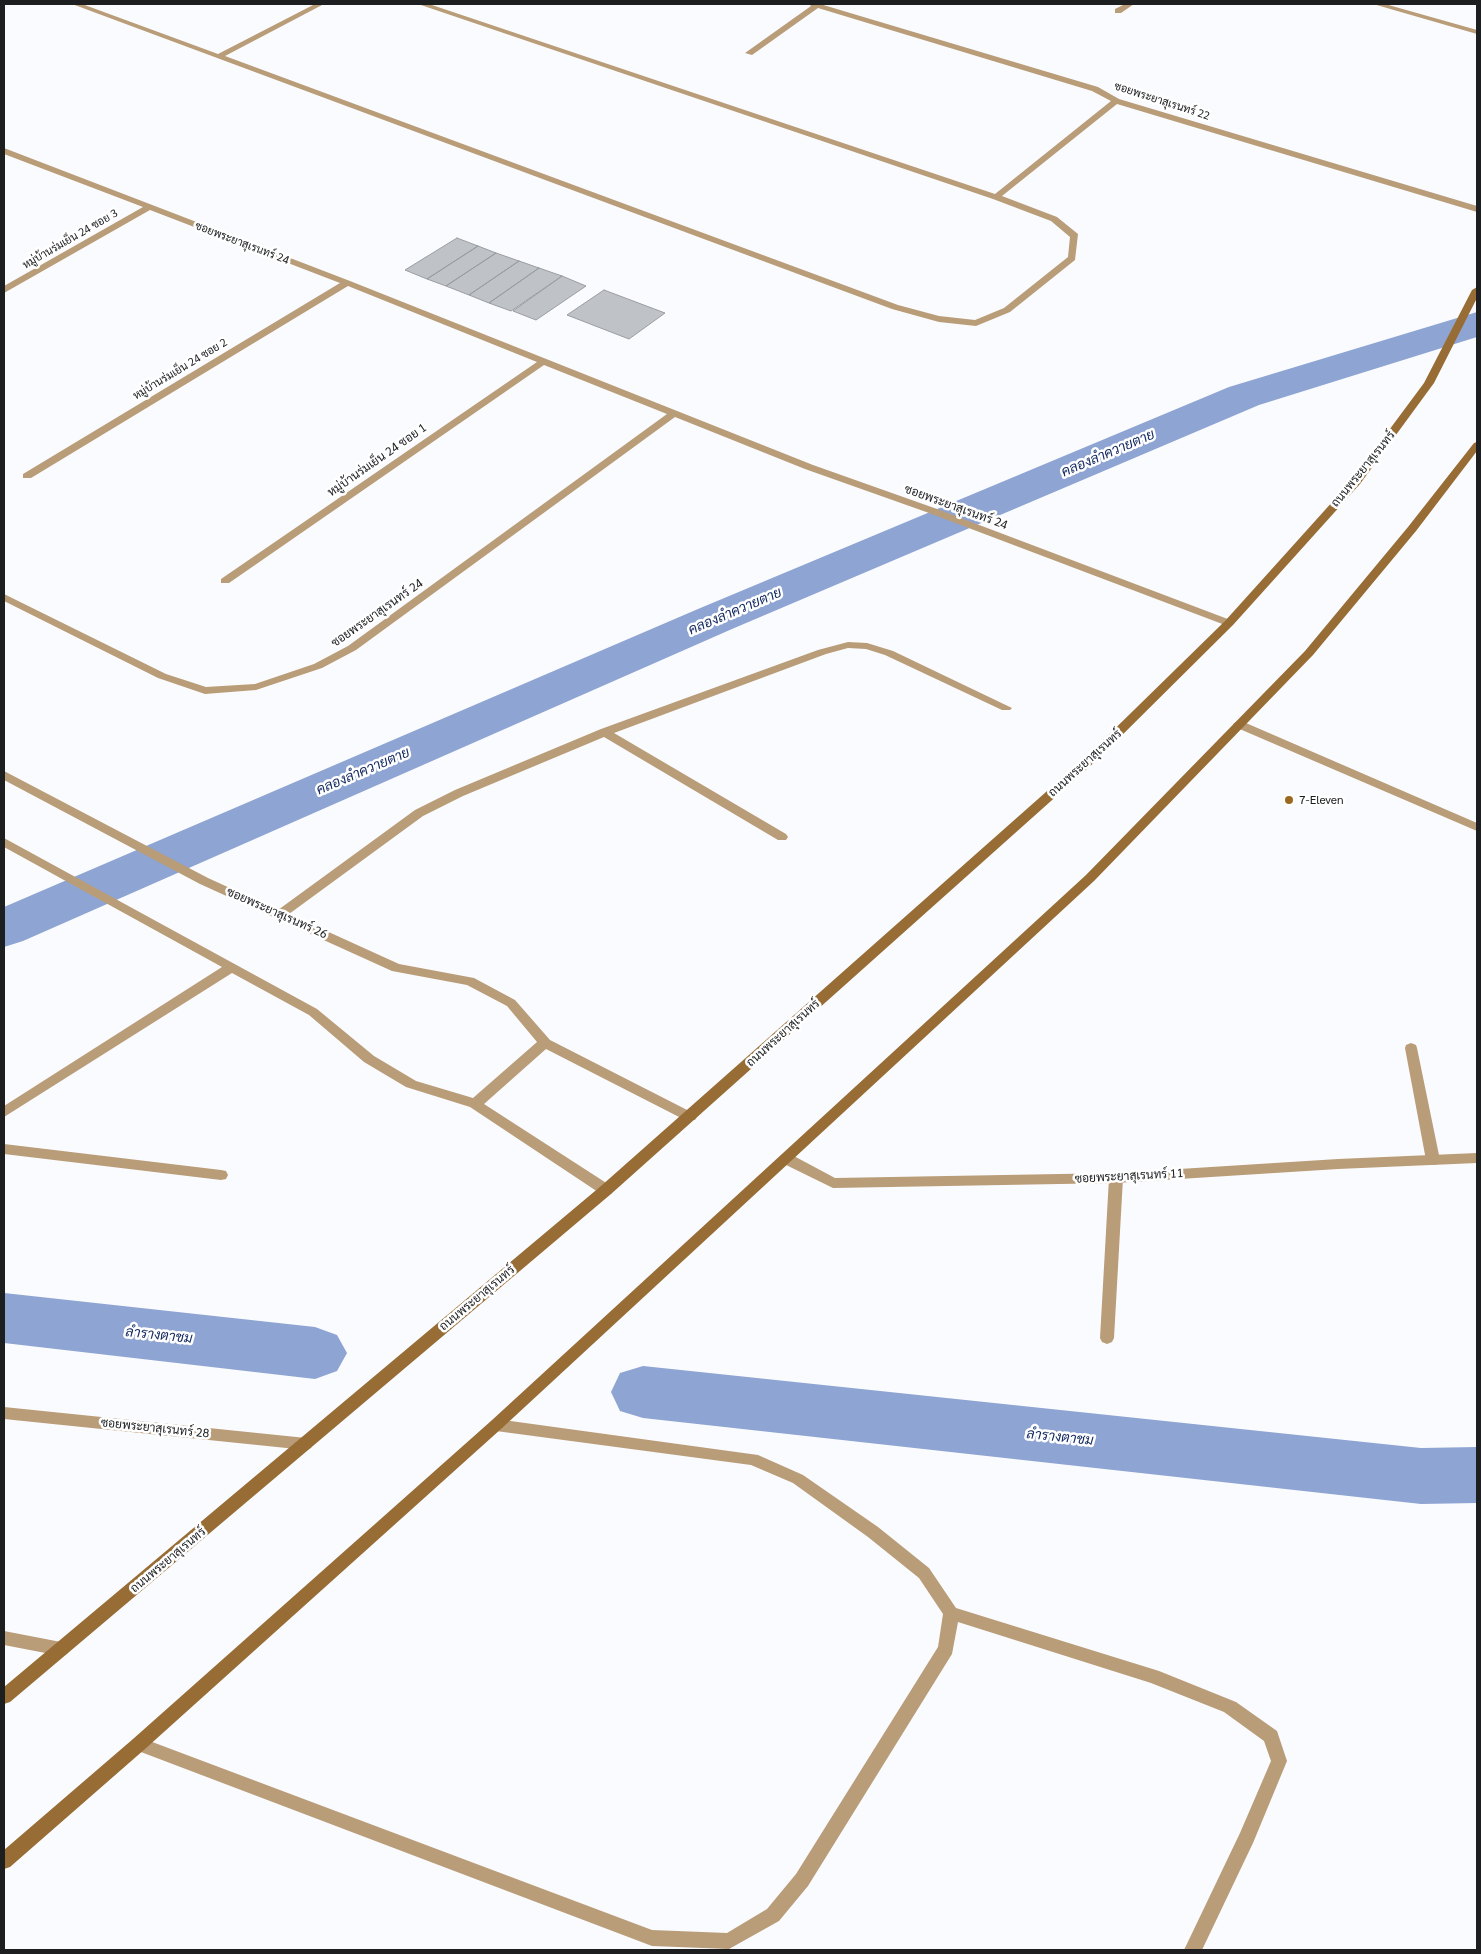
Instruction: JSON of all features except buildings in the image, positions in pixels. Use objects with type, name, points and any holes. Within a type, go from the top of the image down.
[{"type":"street","points":[[76,4],[886,303],[938,319],[976,323],[1007,310],[1072,258],[1075,236],[1054,219],[996,197],[422,4]]},
{"type":"street","points":[[220,56],[320,4]]},
{"type":"street","points":[[749,53],[815,4]]},
{"type":"street","name":"ซอยพระยาสุเรนทร์ 22","points":[[815,4],[1095,89],[1116,101],[1477,209]]},
{"type":"street","points":[[1118,11],[1130,4]]},
{"type":"street","points":[[1377,4],[1477,32]]},
{"type":"street","points":[[996,197],[1116,101]]},
{"type":"street","name":"ซอยพระยาสุเรนทร์ 24","points":[[4,151],[347,283],[809,467],[932,511],[1229,623]]},
{"type":"street","name":"หมู่บ้านร่มเย็น 24 ซอย 3","points":[[4,290],[148,208]]},
{"type":"street","name":"หมู่บ้านร่มเย็น 24 ซอย 2","points":[[27,476],[347,283]]},
{"type":"street","name":"ถนนพระยาสุเรนทร์","points":[[4,1697],[606,1190],[934,896],[1094,756],[1229,623],[1356,482],[1429,383],[1477,290]]},
{"type":"street","name":"หมู่บ้านร่มเย็น 24 ซอย 1","points":[[226,580],[544,361]]},
{"type":"street","name":"ซอยพระยาสุเรนทร์ 24","points":[[4,597],[171,679],[205,691],[256,687],[318,666],[352,648],[675,414]]},
{"type":"street","points":[[4,1861],[139,1744],[496,1425],[1090,878],[1308,653],[1412,529],[1477,445]]},
{"type":"street","points":[[281,914],[419,814],[459,793],[605,732],[822,652],[848,645],[867,646],[889,654],[1006,708]]},
{"type":"street","points":[[1239,724],[1477,827]]},
{"type":"street","points":[[605,732],[782,837]]},
{"type":"street","name":"ซอยพระยาสุเรนทร์ 26","points":[[4,775],[81,818],[204,881],[281,914],[396,968],[470,980],[511,1003],[546,1043],[690,1116]]},
{"type":"street","points":[[4,842],[26,856],[232,966],[313,1012],[369,1060],[389,1072],[411,1084],[475,1104],[606,1190]]},
{"type":"street","points":[[4,1112],[232,966]]},
{"type":"street","points":[[475,1104],[546,1043]]},
{"type":"street","points":[[1411,1048],[1433,1160]]},
{"type":"street","points":[[4,1148],[221,1175]]},
{"type":"street","name":"ซอยพระยาสุเรนทร์ 11","points":[[787,1159],[833,1183],[1116,1178],[1477,1158]]},
{"type":"street","points":[[1107,1338],[1116,1178]]},
{"type":"street","name":"ซอยพระยาสุเรนทร์ 28","points":[[4,1413],[306,1444]]},
{"type":"street","points":[[496,1425],[754,1459],[798,1479],[873,1532],[924,1573],[952,1613],[1153,1676],[1230,1707],[1271,1736],[1279,1761],[1247,1837],[1193,1950]]},
{"type":"street","points":[[139,1744],[652,1938],[729,1941],[773,1915],[802,1880],[946,1649],[952,1613]]},
{"type":"street","points":[[4,1638],[61,1649]]},
{"type":"waterway","name":"คลองลำควายตาย","points":[[4,928],[715,619],[1244,396],[1477,324]]},
{"type":"waterway","name":"ลำรางตาชม","points":[[4,1318],[315,1353]]},
{"type":"waterway","name":"ลำรางตาชม","points":[[643,1392],[1421,1476],[1477,1475]]},
{"type":"place","name":"7-Eleven","points":[[1289,800]]}]
